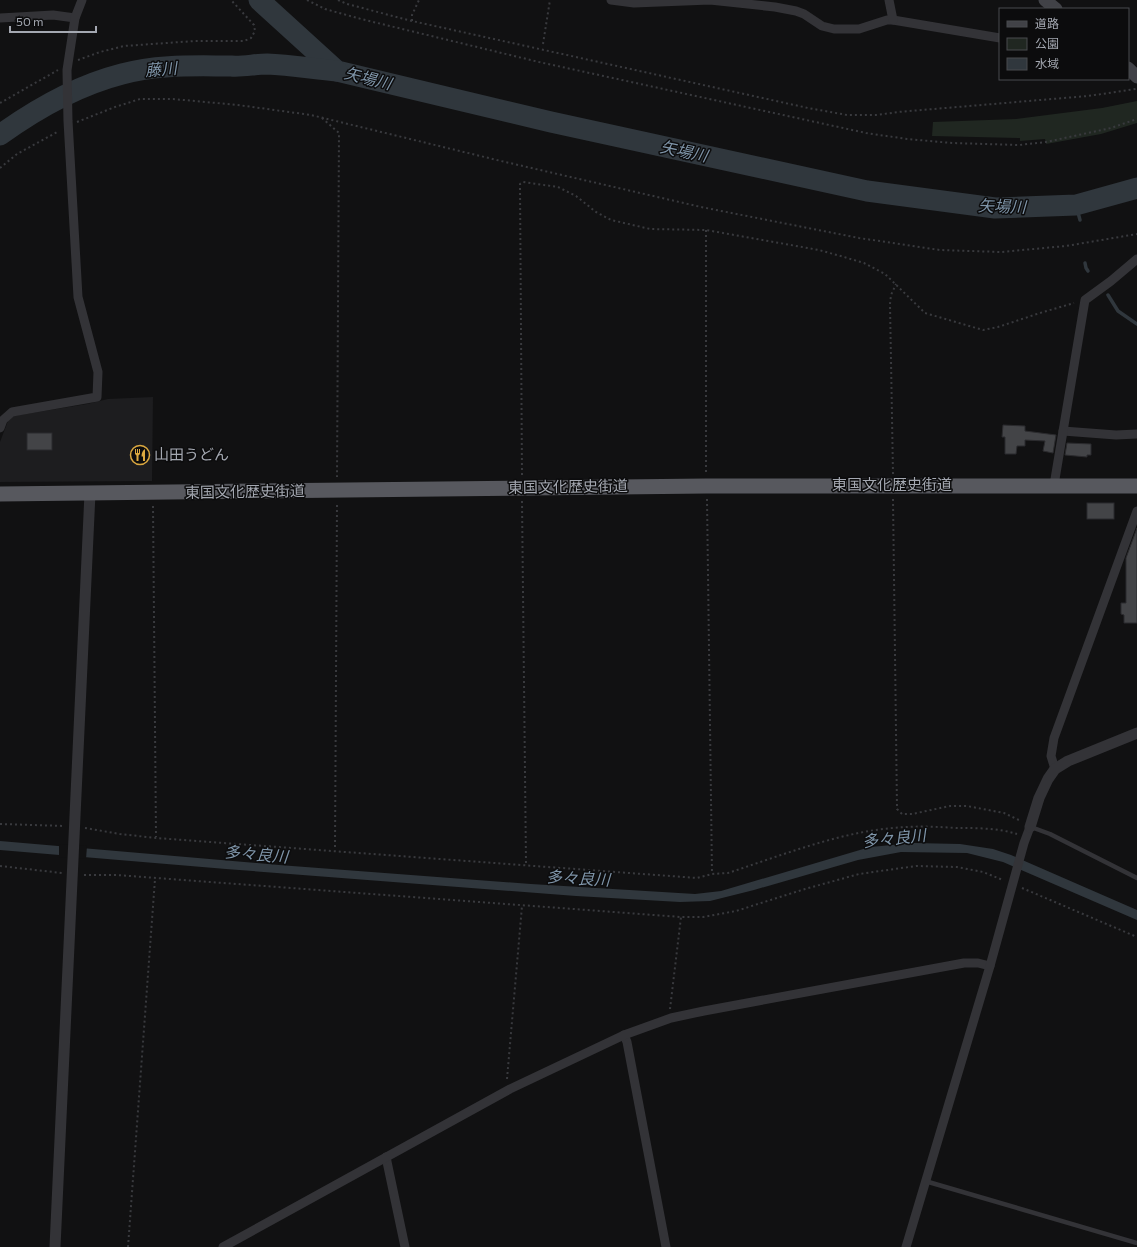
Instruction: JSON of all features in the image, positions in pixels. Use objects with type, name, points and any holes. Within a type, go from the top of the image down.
[{"type":"highway","name":"東国文化歴史街道","points":[[0,494],[706,486],[1137,486]]},
{"type":"main road","points":[[1045,0],[1055,8]]},
{"type":"main road","points":[[1129,69],[1137,77]]},
{"type":"street","points":[[0,428],[3,420],[12,412],[97,397],[98,372],[78,297],[69,123],[68,67],[75,18],[82,0]]},
{"type":"street","points":[[611,0],[634,3],[710,0],[775,6],[796,10],[822,26],[834,29],[859,29],[888,20],[893,20],[999,38]]},
{"type":"street","points":[[889,0],[893,20]]},
{"type":"street","points":[[0,18],[53,15],[75,18]]},
{"type":"street","points":[[1054,485],[1085,300],[1137,259]]},
{"type":"street","points":[[1063,431],[1116,435],[1137,434]]},
{"type":"street","points":[[55,1247],[90,493]]},
{"type":"street","points":[[1055,769],[1051,756],[1054,738],[1137,511]]},
{"type":"street","points":[[906,1247],[990,966],[1025,840],[1039,798],[1048,779],[1055,769],[1068,761],[1137,734]]},
{"type":"street","points":[[223,1247],[510,1090],[624,1035],[669,1019],[704,1011],[964,963],[978,963],[990,966]]},
{"type":"street","points":[[624,1035],[627,1042],[666,1247]]},
{"type":"street","points":[[386,1157],[405,1247]]},
{"type":"lane","points":[[1030,827],[1050,834],[1137,878]]},
{"type":"lane","points":[[925,1181],[1137,1243]]},
{"type":"path","points":[[0,103],[14,93],[100,52],[124,46],[195,41],[244,41],[251,38],[255,32],[254,25],[230,0]]},
{"type":"path","points":[[307,0],[324,9],[361,19],[539,62],[866,132],[907,139],[952,143],[1019,145],[1046,142],[1111,128],[1137,119]]},
{"type":"path","points":[[338,0],[412,21],[808,108],[847,115],[877,115],[906,111],[1088,96],[1137,89]]},
{"type":"path","points":[[412,21],[412,15],[418,0]]},
{"type":"path","points":[[543,44],[550,0]]},
{"type":"path","points":[[0,168],[17,154],[69,123],[140,99],[173,99],[238,105],[311,115],[701,207],[859,238],[940,250],[1001,252],[1066,246],[1137,234]]},
{"type":"path","points":[[321,118],[339,132],[335,847]]},
{"type":"path","points":[[526,864],[520,184],[523,182],[558,187],[576,196],[596,212],[611,220],[650,229],[706,230],[819,250],[844,256],[864,263],[885,274],[925,313],[983,330],[998,328],[1040,313],[1085,300]]},
{"type":"path","points":[[706,230],[706,486],[712,874]]},
{"type":"path","points":[[896,284],[891,295],[890,304],[897,809],[902,814],[912,814],[950,806],[967,806],[1004,813],[1030,827]]},
{"type":"path","points":[[153,492],[156,838]]},
{"type":"path","points":[[0,824],[74,828],[156,838],[526,864],[697,878],[712,874],[728,873],[823,842],[869,831],[900,828],[969,828],[1008,831],[1025,840]]},
{"type":"path","points":[[0,866],[155,879],[681,917],[703,917],[736,911],[859,874],[916,866],[957,867],[983,872],[1014,882],[1137,936]]},
{"type":"path","points":[[128,1247],[155,879]]},
{"type":"path","points":[[510,1090],[506,1082],[522,906]]},
{"type":"path","points":[[669,1019],[681,917]]},
{"type":"shaded area","points":[[153,397],[152,481],[0,482],[0,442],[8,421],[13,416],[87,404],[108,399]]},
{"type":"green space","points":[[1137,101],[1137,123],[1101,134],[1046,144],[1045,139],[1020,141],[1020,138],[932,136],[933,122],[1016,119],[1102,108]]},
{"type":"water","points":[[0,841],[279,865],[531,884],[695,894],[721,891],[870,847],[914,843],[960,844],[993,849],[1011,855],[1137,910],[1137,920],[1003,862],[967,853],[901,852],[858,860],[710,901],[680,902],[576,896],[0,850]]},
{"type":"pier","points":[[59,844],[87,846],[86,859],[59,857]]},
{"type":"building","points":[[1003,425],[1025,426],[1025,431],[1056,435],[1053,453],[1043,451],[1045,441],[1025,440],[1025,446],[1017,446],[1016,454],[1005,454],[1005,437],[1002,437]]},
{"type":"building","points":[[27,433],[52,433],[52,450],[27,450]]},
{"type":"building","points":[[1067,443],[1091,444],[1091,455],[1087,455],[1087,457],[1065,455]]},
{"type":"building","points":[[1087,503],[1114,503],[1114,519],[1087,519]]},
{"type":"building","points":[[1137,528],[1137,623],[1124,623],[1124,615],[1121,614],[1121,603],[1126,603],[1126,558]]},
{"type":"waterway","name":"矢場川","points":[[259,0],[337,71],[551,122],[867,191],[995,208],[1076,205],[1137,188]]},
{"type":"waterway","name":"藤川","points":[[0,135],[43,107],[74,91],[106,79],[136,71],[176,66],[240,66],[267,64],[337,71]]},
{"type":"waterway","points":[[1076,205],[1080,220]]},
{"type":"waterway","points":[[1085,263],[1088,271]]},
{"type":"waterway","points":[[1108,295],[1118,311],[1137,324]]},
{"type":"place","name":"山田うどん","points":[[140,455]]},
{"type":"water label","name":"多々良川","points":[[894,838]]},
{"type":"water label","name":"多々良川","points":[[256,854]]},
{"type":"water label","name":"多々良川","points":[[578,878]]}]
